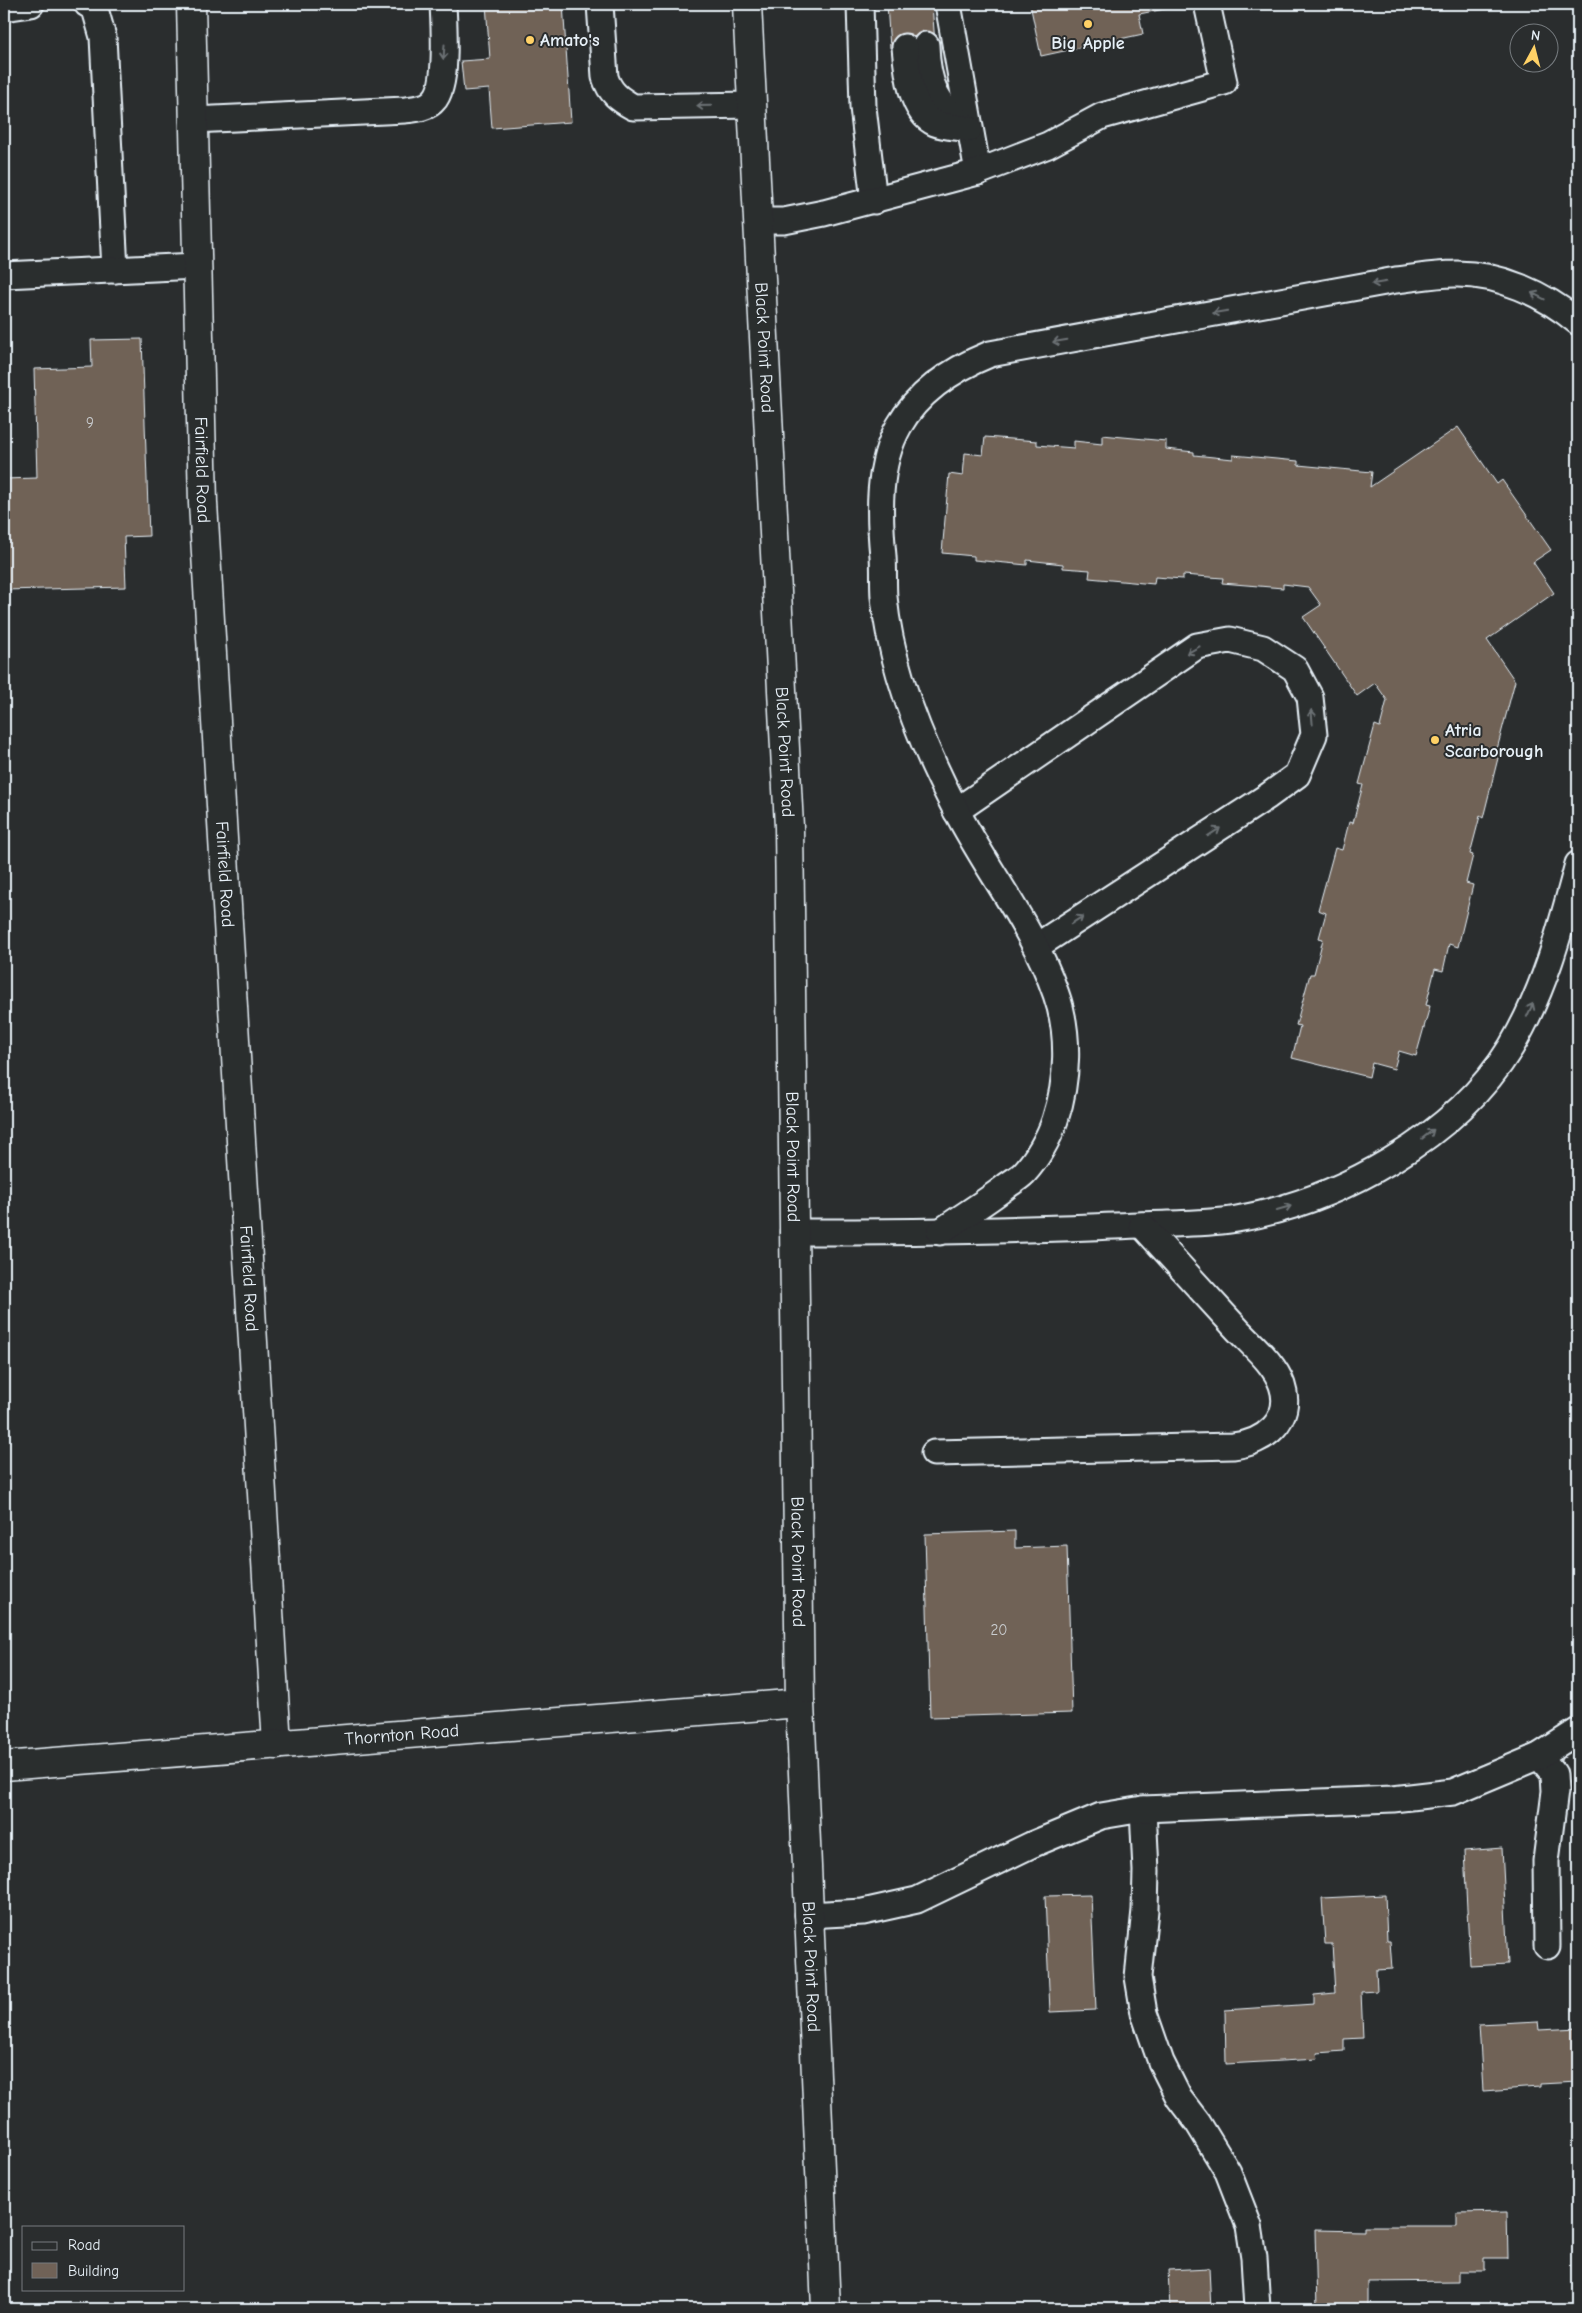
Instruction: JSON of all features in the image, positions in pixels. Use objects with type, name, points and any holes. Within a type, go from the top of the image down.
[{"type":"street","name":"Fairfield Road","points":[[191,4],[203,502],[277,1744]]},
{"type":"street","name":"Black Point Road","points":[[747,4],[789,828],[800,1703],[826,2309]]},
{"type":"street","name":"Thornton Road","points":[[4,1766],[800,1703]]},
{"type":"lane","points":[[4,8],[31,4]]},
{"type":"lane","points":[[87,4],[96,9],[103,37],[114,270]]},
{"type":"lane","points":[[193,120],[421,108],[433,102],[441,91],[444,49],[443,4]]},
{"type":"lane","points":[[600,4],[605,76],[608,87],[618,99],[633,107],[752,105]]},
{"type":"lane","points":[[860,4],[863,107],[874,201]]},
{"type":"lane","points":[[948,4],[978,172]]},
{"type":"lane","points":[[759,221],[784,221],[874,201],[978,172],[1048,145],[1102,116],[1224,82],[1207,4]]},
{"type":"lane","points":[[915,46],[914,100],[922,116],[936,124],[969,129]]},
{"type":"lane","points":[[4,275],[197,266]]},
{"type":"lane","points":[[940,1232],[1024,1173],[1042,1147],[1055,1121],[1063,1086],[1064,1027],[1057,996],[1036,946],[956,811],[932,760],[896,665],[884,597],[880,530],[884,472],[898,428],[926,391],[966,364],[990,354],[1396,280],[1446,274],[1477,275],[1531,292],[1559,307],[1578,322]]},
{"type":"lane","points":[[956,811],[1197,646],[1230,640],[1263,648],[1295,670],[1310,697],[1314,736],[1298,775],[1036,946]]},
{"type":"lane","points":[[793,1232],[940,1232],[1142,1225],[1236,1219],[1293,1205],[1357,1180],[1390,1162],[1446,1120],[1471,1097],[1510,1048],[1539,991],[1553,955],[1578,864]]},
{"type":"lane","points":[[934,1453],[1233,1446],[1248,1444],[1271,1431],[1279,1421],[1283,1411],[1284,1400],[1279,1380],[1261,1356],[1142,1225]]},
{"type":"lane","points":[[808,1915],[864,1912],[917,1900],[1072,1827],[1101,1816],[1143,1809],[1418,1797],[1454,1792],[1540,1756],[1578,1731]]},
{"type":"lane","points":[[1540,1756],[1554,1774],[1555,1791],[1546,1861],[1547,1946]]},
{"type":"lane","points":[[1143,1809],[1145,1900],[1138,1977],[1144,2013],[1161,2062],[1179,2098],[1198,2123],[1228,2172],[1249,2226],[1254,2258],[1257,2309]]},
{"type":"building","points":[[486,4],[563,4],[571,122],[492,128],[489,89],[464,91],[461,61],[490,59]]},
{"type":"building","points":[[887,4],[932,4],[935,44],[890,48]]},
{"type":"building","name":"Big Apple","points":[[1030,4],[1179,4],[1180,6],[1139,14],[1143,34],[1041,56]]},
{"type":"building","points":[[142,339],[149,536],[124,537],[126,587],[4,590],[4,479],[37,478],[34,369],[92,367],[91,340]]},
{"type":"building","name":"Atria Scarborough","points":[[1458,427],[1497,484],[1502,480],[1551,550],[1533,562],[1554,593],[1487,640],[1515,681],[1496,753],[1499,754],[1483,818],[1480,816],[1470,854],[1473,855],[1466,883],[1473,885],[1458,947],[1449,944],[1443,971],[1435,969],[1426,1005],[1430,1006],[1416,1056],[1399,1051],[1394,1069],[1372,1063],[1369,1077],[1292,1058],[1300,1026],[1296,1025],[1310,974],[1314,974],[1323,939],[1319,938],[1326,913],[1318,910],[1335,848],[1342,850],[1349,822],[1353,823],[1363,785],[1359,784],[1375,725],[1380,727],[1387,700],[1375,683],[1357,696],[1303,617],[1321,605],[1308,587],[1283,584],[1283,588],[1222,583],[1223,578],[1183,575],[1183,579],[1155,577],[1154,584],[1089,578],[1090,570],[1063,568],[1063,564],[1027,560],[1027,565],[974,560],[974,556],[942,553],[949,474],[963,476],[965,453],[983,455],[985,437],[1037,441],[1037,445],[1074,448],[1074,441],[1102,444],[1102,435],[1166,441],[1166,449],[1194,452],[1194,455],[1233,459],[1233,455],[1298,461],[1298,465],[1372,472],[1370,487]]},
{"type":"building","points":[[1015,1531],[1015,1548],[1067,1546],[1072,1713],[930,1717],[925,1534]]},
{"type":"building","points":[[1502,1848],[1508,1964],[1470,1966],[1464,1851]]},
{"type":"building","points":[[1091,1895],[1096,2010],[1050,2012],[1045,1896]]},
{"type":"building","points":[[1385,1895],[1387,1941],[1390,1941],[1392,1969],[1376,1970],[1377,1991],[1361,1992],[1363,2038],[1344,2039],[1344,2051],[1317,2053],[1318,2059],[1226,2064],[1225,2010],[1314,2004],[1314,1995],[1335,1993],[1332,1944],[1325,1944],[1322,1898]]},
{"type":"building","points":[[1538,2021],[1539,2030],[1578,2028],[1578,2082],[1540,2084],[1540,2087],[1483,2091],[1479,2024]]},
{"type":"building","points":[[1507,2212],[1508,2258],[1485,2258],[1485,2271],[1459,2271],[1459,2281],[1368,2282],[1368,2308],[1317,2309],[1315,2230],[1364,2231],[1364,2226],[1457,2226],[1457,2213]]},
{"type":"building","points":[[1209,2268],[1211,2309],[1170,2309],[1168,2270]]},
{"type":"place","name":"Big Apple","points":[[1088,24]]},
{"type":"place","name":"Amato's","points":[[530,40]]},
{"type":"place","name":"Atria Scarborough","points":[[1435,740]]}]
